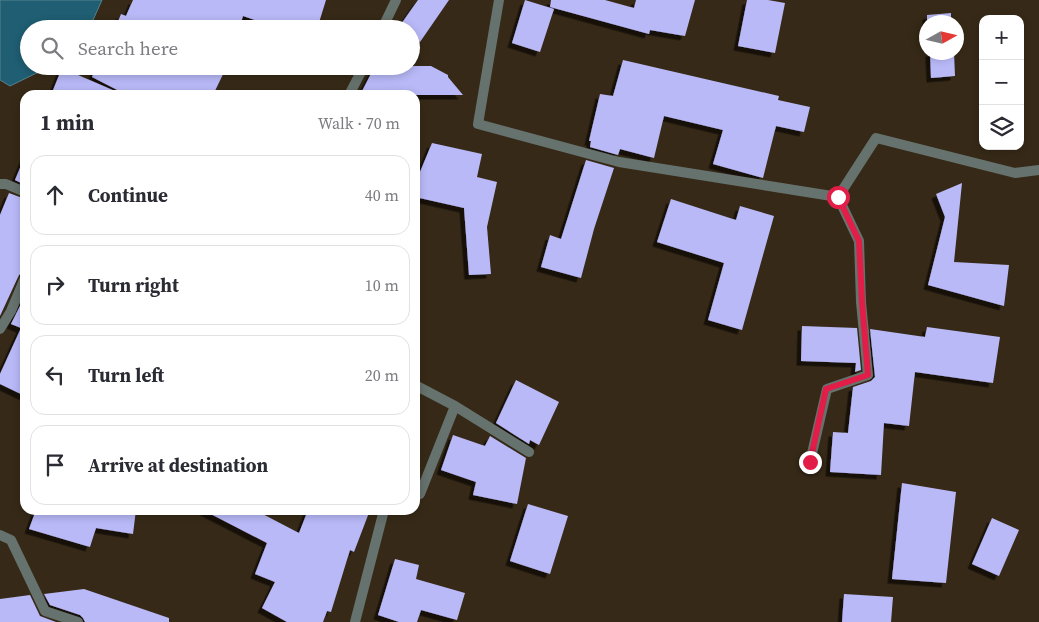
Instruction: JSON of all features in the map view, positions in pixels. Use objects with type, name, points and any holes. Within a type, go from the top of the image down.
[{"type":"street","points":[[386,20],[396,0]]},
{"type":"street","points":[[499,0],[478,124],[618,162],[838,197]]},
{"type":"street","points":[[352,90],[359,75]]},
{"type":"street","points":[[838,197],[876,138],[1015,173],[1039,170]]},
{"type":"street","points":[[0,184],[6,184],[20,190]]},
{"type":"street","points":[[810,462],[826,389],[868,375],[859,241],[838,197]]},
{"type":"street","points":[[0,329],[11,311],[20,290]]},
{"type":"street","points":[[420,388],[455,406],[529,452]]},
{"type":"street","points":[[420,494],[455,406]]},
{"type":"street","points":[[355,622],[383,515]]},
{"type":"street","points":[[0,534],[10,540],[45,611],[78,622]]},
{"type":"water","points":[[0,0],[102,0],[93,20],[20,20],[20,75],[33,75],[10,86],[0,80]]},
{"type":"building","points":[[133,0],[326,0],[320,20],[255,20],[243,16],[242,20],[119,20],[121,14],[126,16]]},
{"type":"building","points":[[418,0],[449,0],[420,42],[420,20],[404,20]]},
{"type":"building","points":[[525,0],[554,9],[540,52],[512,43]]},
{"type":"building","points":[[551,0],[605,0],[634,8],[636,0],[695,0],[685,36],[650,30],[649,34],[550,7]]},
{"type":"building","points":[[747,0],[768,0],[785,3],[775,53],[738,46]]},
{"type":"building","points":[[951,13],[951,15],[927,15]]},
{"type":"building","points":[[623,60],[779,96],[778,100],[810,107],[804,132],[776,126],[763,178],[713,164],[723,130],[664,116],[654,158],[620,149],[618,155],[590,147],[591,141],[589,141],[600,94],[613,96]]},
{"type":"building","points":[[930,60],[954,60],[955,76],[931,78]]},
{"type":"building","points":[[420,66],[431,66],[448,75],[463,95],[420,95],[420,90],[363,90],[370,75],[420,75]]},
{"type":"building","points":[[59,75],[78,75],[113,90],[53,90]]},
{"type":"building","points":[[93,75],[223,75],[215,90],[117,90],[92,77]]},
{"type":"building","points":[[432,143],[482,154],[477,177],[497,182],[487,227],[491,274],[469,275],[464,208],[420,198],[420,172]]},
{"type":"building","points":[[586,160],[614,168],[594,229],[581,278],[541,267],[550,235],[561,239]]},
{"type":"building","points":[[20,168],[20,182],[15,180]]},
{"type":"building","points":[[962,183],[954,262],[1009,265],[1004,306],[928,285],[945,217],[936,194]]},
{"type":"building","points":[[9,193],[20,197],[20,274],[0,316],[0,215]]},
{"type":"building","points":[[671,199],[736,220],[740,206],[774,216],[742,330],[708,320],[724,263],[657,242]]},
{"type":"building","points":[[20,306],[20,328],[11,324]]},
{"type":"building","points":[[802,326],[857,328],[861,370],[855,372],[856,363],[801,361]]},
{"type":"building","points":[[927,327],[1000,337],[993,383],[915,372],[909,426],[884,423],[881,475],[830,472],[833,432],[848,433],[853,387],[871,381],[875,377],[870,329],[925,337]]},
{"type":"building","points":[[20,330],[20,394],[0,384],[0,374]]},
{"type":"building","points":[[516,380],[559,402],[539,445],[530,440],[529,444],[496,423]]},
{"type":"building","points":[[453,435],[485,446],[490,436],[526,458],[517,504],[473,495],[476,482],[441,470]]},
{"type":"building","points":[[902,483],[956,492],[946,583],[892,579]]},
{"type":"building","points":[[528,504],[568,516],[550,574],[510,561]]},
{"type":"building","points":[[34,515],[135,515],[133,534],[96,528],[90,547],[29,529]]},
{"type":"building","points":[[213,515],[265,515],[299,533],[306,515],[368,515],[354,552],[350,550],[331,612],[327,611],[323,622],[287,622],[262,608],[275,582],[255,574],[267,543]]},
{"type":"building","points":[[992,518],[1019,530],[999,576],[972,564]]},
{"type":"building","points":[[395,559],[419,565],[416,579],[465,593],[457,620],[421,610],[417,622],[399,622],[378,615]]},
{"type":"building","points":[[84,589],[169,618],[169,622],[85,622],[80,615],[50,605],[44,594]]},
{"type":"building","points":[[844,594],[893,597],[891,622],[842,622]]},
{"type":"building","points":[[30,595],[40,616],[56,622],[0,622],[0,599]]},
{"type":"route","points":[[810,462],[826,389],[868,375],[859,241],[838,197]]}]
